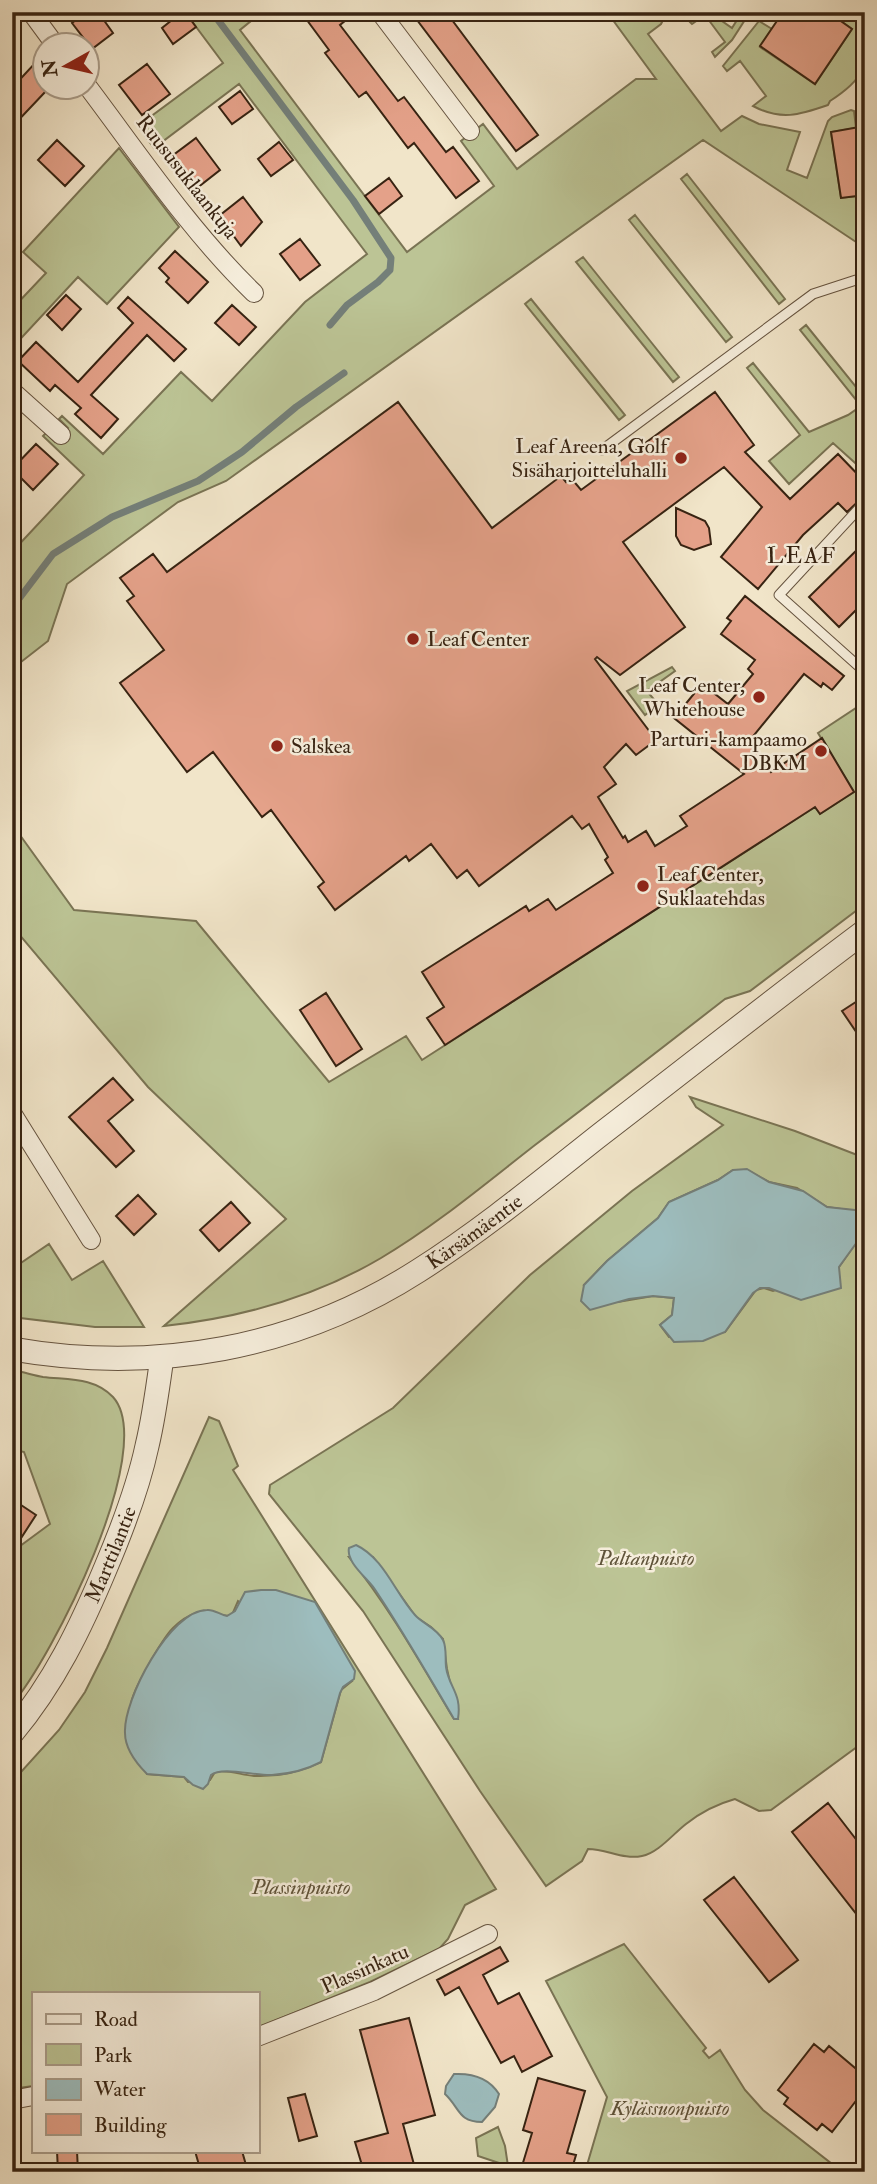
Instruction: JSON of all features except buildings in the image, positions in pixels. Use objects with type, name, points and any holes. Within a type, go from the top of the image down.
[{"type":"street","points":[[31,12],[46,32]]},
{"type":"street","points":[[380,12],[470,131]]},
{"type":"street","name":"Ruususuklaankuja","points":[[100,102],[231,271],[254,293]]},
{"type":"street","points":[[12,391],[61,435]]},
{"type":"street","name":"Kärsämäentie","points":[[12,1349],[107,1357],[162,1357],[234,1348],[282,1335],[378,1294],[462,1242],[865,931]]},
{"type":"street","points":[[12,1114],[91,1240]]},
{"type":"street","name":"Marttilantie","points":[[12,1733],[55,1675],[97,1588],[127,1516],[147,1447],[162,1357]]},
{"type":"street","name":"Plassinkatu","points":[[259,2036],[374,1991],[488,1934]]},
{"type":"street","points":[[12,2100],[32,2096]]},
{"type":"lane","points":[[602,450],[813,294],[856,280],[865,281]]},
{"type":"lane","points":[[865,502],[779,595],[865,672]]},
{"type":"green space","points":[[185,12],[262,12],[240,30],[407,252],[494,186],[461,141],[483,124],[517,169],[636,79],[656,79],[607,12],[655,12],[664,18],[661,24],[648,34],[721,131],[742,116],[759,124],[800,132],[787,170],[807,178],[828,121],[832,117],[854,111],[856,128],[831,132],[841,198],[865,195],[865,248],[703,140],[226,481],[178,502],[67,584],[48,641],[12,669],[12,552],[84,475],[43,436],[46,433],[55,442],[68,428],[59,419],[62,416],[103,454],[181,372],[212,401],[305,302],[367,254],[239,84],[154,148],[138,126],[223,63]]},
{"type":"green space","points":[[696,12],[709,12],[732,28],[742,12],[750,12],[732,40],[715,57],[712,52],[725,42],[705,15],[692,24],[690,22]]},
{"type":"green space","points":[[828,12],[858,12],[865,17],[865,57],[860,75],[828,105],[799,114],[772,114],[753,106],[766,96],[740,61],[727,71],[723,66],[759,21],[772,29],[760,47],[815,84],[852,29]]},
{"type":"green space","points":[[119,148],[179,227],[107,304],[78,277],[12,348],[12,309],[46,273],[23,252]]},
{"type":"green space","points":[[687,174],[785,299],[779,304],[681,179]]},
{"type":"green space","points":[[635,215],[732,337],[726,342],[629,220]]},
{"type":"green space","points":[[583,257],[679,377],[673,382],[576,262]]},
{"type":"green space","points":[[531,299],[625,415],[619,420],[525,304]]},
{"type":"green space","points":[[806,325],[865,398],[865,468],[863,470],[833,443],[789,484],[769,461],[800,435],[747,368],[753,363],[809,432],[848,415],[861,406],[800,330]]},
{"type":"green space","points":[[672,667],[675,671],[647,691],[656,702],[653,709],[645,715],[627,691]]},
{"type":"green space","points":[[865,706],[865,904],[750,991],[725,999],[460,1204],[381,1258],[330,1284],[276,1304],[164,1326],[286,1219],[148,1087],[12,926],[12,824],[74,910],[196,921],[329,1082],[406,1036],[422,1060],[815,807],[820,814],[854,792],[818,733],[856,708]]},
{"type":"green space","name":"Paltanpuisto","points":[[690,1097],[795,1131],[865,1158],[865,1222],[855,1211],[827,1207],[797,1188],[769,1182],[747,1170],[733,1170],[718,1180],[669,1202],[658,1218],[607,1261],[584,1285],[618,1302],[653,1296],[674,1298],[672,1315],[660,1325],[669,1337],[725,1332],[756,1290],[764,1288],[773,1291],[839,1267],[865,1230],[865,1741],[771,1810],[759,1811],[735,1799],[728,1801],[697,1816],[648,1854],[628,1857],[588,1849],[582,1861],[546,1886],[480,1791],[363,1611],[269,1494],[270,1485],[393,1408],[530,1275],[632,1191],[723,1125],[696,1107]],"holes":[[[349,1557],[373,1557],[416,1617],[443,1639],[458,1719],[454,1719],[392,1616]]]},
{"type":"green space","points":[[49,1244],[72,1280],[103,1261],[144,1327],[95,1327],[12,1317],[12,1269]]},
{"type":"green space","points":[[12,1370],[98,1386],[113,1397],[123,1423],[122,1460],[112,1505],[94,1553],[51,1645],[12,1704],[12,1552],[50,1524],[24,1452],[12,1449]]},
{"type":"green space","name":"Plassinpuisto","points":[[209,1417],[219,1421],[238,1466],[233,1470],[496,1889],[465,1905],[448,1939],[439,1949],[370,1982],[259,2027],[259,1992],[32,1992],[32,2086],[12,2089],[12,1782],[59,1730],[85,1692]],"holes":[[[238,1601],[352,1681],[341,1690],[321,1762],[280,1775],[254,1776],[220,1771],[215,1772],[210,1780],[188,1782],[184,1777],[147,1774],[133,1720],[132,1698],[148,1665],[168,1634],[193,1614],[206,1611],[232,1615]]]},
{"type":"green space","name":"Kylässuonpuisto","points":[[624,1944],[706,2048],[703,2051],[709,2058],[720,2050],[745,2090],[763,2110],[832,2164],[830,2172],[585,2172],[607,2097],[546,1981]]},
{"type":"green space","points":[[498,2127],[508,2166],[478,2156],[476,2138]]},
{"type":"water","points":[[747,1169],[769,1182],[803,1191],[827,1207],[860,1213],[865,1231],[839,1267],[841,1288],[801,1300],[769,1288],[760,1288],[753,1293],[725,1332],[703,1341],[674,1342],[660,1325],[672,1315],[674,1298],[653,1296],[629,1299],[590,1310],[581,1301],[584,1285],[607,1261],[658,1218],[669,1202],[718,1180],[733,1170]]},
{"type":"water","points":[[356,1545],[374,1558],[415,1615],[443,1640],[446,1667],[457,1697],[458,1719],[454,1719],[374,1588],[353,1564],[349,1548]]},
{"type":"water","points":[[276,1590],[315,1602],[355,1671],[354,1679],[343,1687],[340,1693],[321,1762],[291,1773],[265,1775],[216,1772],[211,1775],[203,1789],[184,1777],[147,1774],[132,1755],[125,1733],[126,1718],[132,1700],[151,1659],[178,1625],[193,1614],[210,1610],[227,1616],[235,1611],[245,1592]]},
{"type":"water","points":[[454,2074],[468,2074],[480,2078],[499,2094],[495,2107],[482,2122],[464,2117],[445,2094],[446,2086]]},
{"type":"waterway","points":[[212,12],[353,200],[391,258],[390,270],[347,305],[330,325]]},
{"type":"waterway","points":[[12,608],[53,554],[112,517],[198,481],[242,452],[296,407],[344,373]]},
{"type":"place","name":"Leaf Areena, Golf Sisäharjoitteluhalli","points":[[681,458]]},
{"type":"place","name":"Leaf Center","points":[[413,639]]},
{"type":"place","name":"Leaf Center, Whitehouse","points":[[759,697]]},
{"type":"place","name":"Salskea","points":[[277,746]]},
{"type":"place","name":"Parturi-kampaamo DBKM","points":[[821,751]]},
{"type":"place","name":"Leaf Center, Suklaatehdas","points":[[643,886]]},
{"type":"district","name":"LEAF","points":[[802,555]]}]
